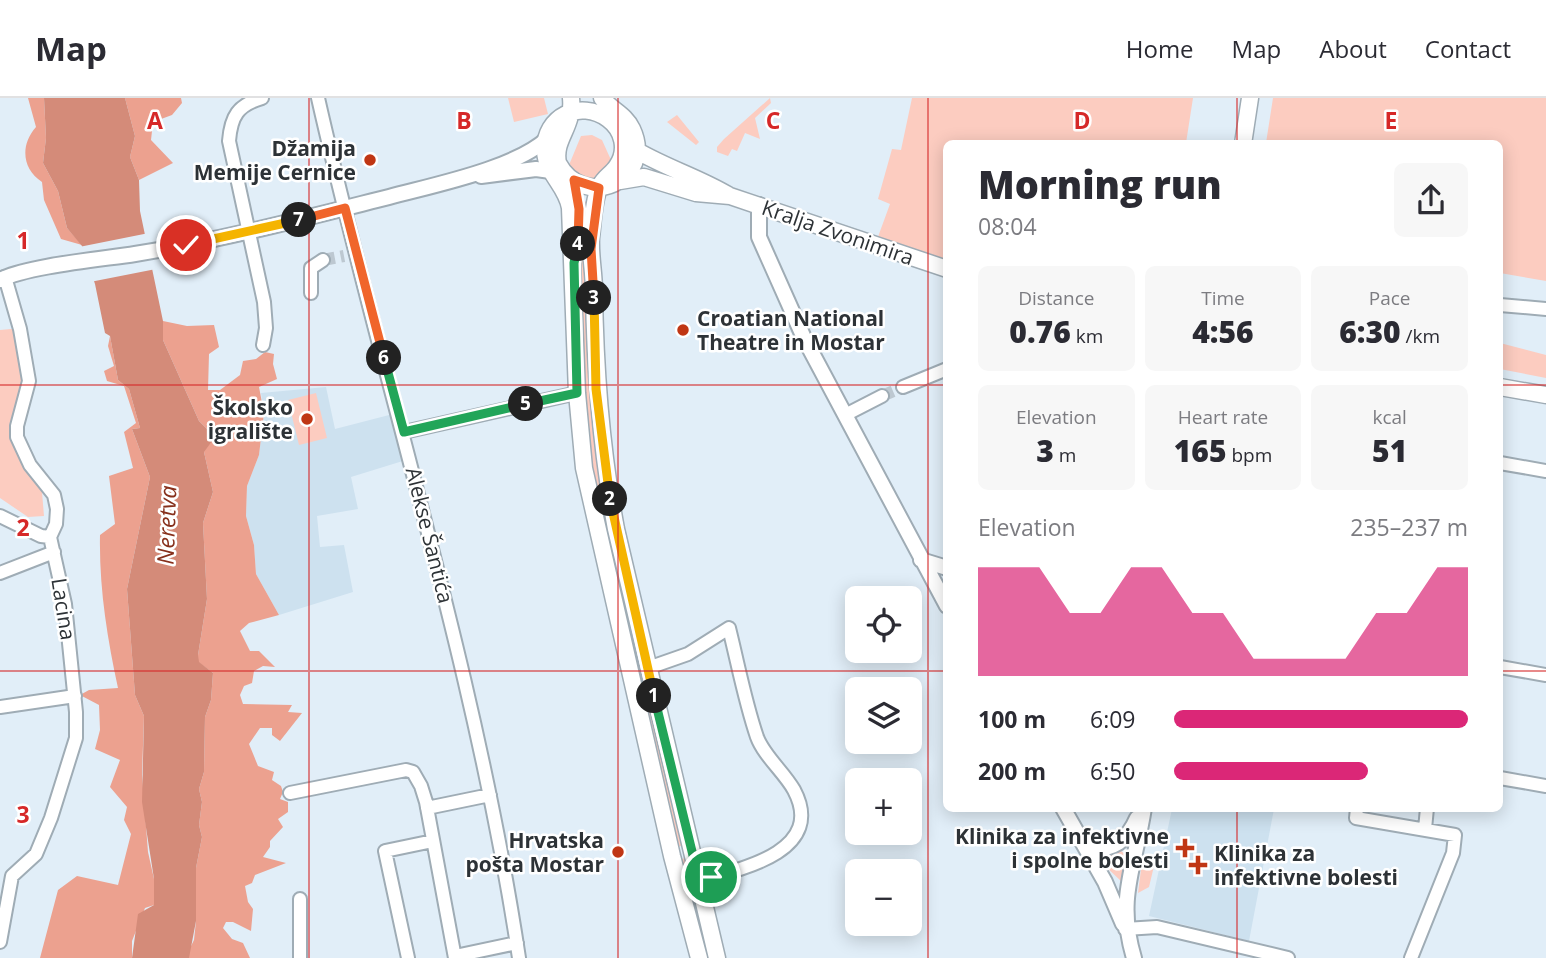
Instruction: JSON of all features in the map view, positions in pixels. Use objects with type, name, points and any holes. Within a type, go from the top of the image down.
[{"type":"main road","points":[[591,98],[601,115],[617,128],[629,145],[634,162],[611,185]]},
{"type":"main road","points":[[602,98],[626,119],[634,133],[619,164],[591,239],[594,261],[596,389],[603,462],[648,668],[705,878],[717,958]]},
{"type":"main road","points":[[1244,140],[1250,98]]},
{"type":"main road","points":[[567,106],[601,115]]},
{"type":"main road","points":[[567,106],[548,138],[545,153],[549,169],[569,198],[574,263],[577,393],[584,468],[672,856],[699,958]]},
{"type":"main road","points":[[567,106],[557,152],[558,163],[570,177],[580,223],[578,252],[574,263]]},
{"type":"main road","name":"Kralja Zvonimira","points":[[629,145],[667,167],[706,181],[730,196]]},
{"type":"main road","points":[[570,177],[611,185]]},
{"type":"main road","name":"Kralja Zvonimira","points":[[611,185],[644,177],[696,193],[730,196],[943,268]]},
{"type":"main road","points":[[1503,388],[1546,395]]},
{"type":"street","points":[[262,98],[239,108],[230,131],[232,155],[264,302],[266,328],[263,345]]},
{"type":"street","name":"Alekse Šantića","points":[[318,98],[345,208],[351,254],[404,432],[445,589],[490,794],[519,958]]},
{"type":"street","points":[[3,278],[250,233],[452,181],[522,155],[548,138]]},
{"type":"street","points":[[452,181],[549,169],[570,177]]},
{"type":"street","points":[[759,205],[757,230],[762,246],[804,338],[943,599]]},
{"type":"street","points":[[311,293],[311,268],[323,260]]},
{"type":"street","name":"Lacina","points":[[0,942],[6,876],[36,854],[51,818],[76,738],[75,696],[65,604],[50,537],[56,524],[54,495],[30,465],[17,437],[16,426],[29,381],[20,329],[3,278]]},
{"type":"street","points":[[1503,305],[1546,309]]},
{"type":"street","points":[[903,387],[943,371]]},
{"type":"street","points":[[404,432],[577,393]]},
{"type":"street","points":[[845,415],[882,397]]},
{"type":"street","points":[[1503,464],[1546,471]]},
{"type":"street","points":[[0,516],[41,536],[50,537]]},
{"type":"street","points":[[0,573],[54,552]]},
{"type":"street","points":[[921,560],[943,567]]},
{"type":"street","points":[[648,668],[688,654],[729,628],[758,740],[788,781],[800,806],[801,817],[796,833],[785,847],[770,859],[705,878]]},
{"type":"street","points":[[1503,668],[1546,675]]},
{"type":"street","points":[[0,708],[75,696]]},
{"type":"street","points":[[290,793],[406,770],[413,772],[421,786],[427,808],[455,957],[517,943]]},
{"type":"street","points":[[1503,779],[1546,786]]},
{"type":"street","points":[[427,808],[490,794]]},
{"type":"street","points":[[1065,812],[1088,850],[1125,929],[1134,958]]},
{"type":"street","points":[[1088,850],[1103,850],[1121,843],[1140,812]]},
{"type":"street","points":[[1125,929],[1126,894],[1142,812]]},
{"type":"street","points":[[1357,812],[1356,818],[1455,835],[1453,853],[1411,958]]},
{"type":"street","points":[[1424,829],[1426,812]]},
{"type":"street","points":[[408,958],[385,851],[433,841]]},
{"type":"street","points":[[300,899],[300,958]]},
{"type":"street","points":[[1125,929],[1157,927],[1288,958]]},
{"type":"shaded area","points":[[28,98],[44,98],[46,138],[43,163],[58,191],[67,228],[82,245],[61,239],[44,200],[42,182],[35,177],[27,164],[27,141],[36,127]]},
{"type":"shaded area","points":[[125,98],[181,98],[182,103],[172,115],[153,122],[151,140],[173,163],[139,180],[130,157],[135,136]]},
{"type":"shaded area","points":[[508,98],[544,98],[548,114],[514,122]]},
{"type":"shaded area","points":[[770,98],[771,103],[755,118],[760,139],[745,133],[737,151],[732,149],[728,156],[717,152],[717,147],[724,139]]},
{"type":"shaded area","points":[[912,98],[1193,98],[1186,140],[943,140],[943,267],[875,245],[890,204],[878,199],[892,149],[901,150]]},
{"type":"shaded area","points":[[1273,98],[1546,98],[1546,281],[1503,274],[1503,140],[1266,140]]},
{"type":"shaded area","points":[[677,115],[699,142],[696,145],[667,122]]},
{"type":"shaded area","points":[[592,135],[602,140],[611,160],[591,186],[579,181],[569,165],[581,136]]},
{"type":"shaded area","points":[[581,201],[589,202],[589,340],[638,649],[631,650],[601,518],[589,439],[583,337]]},
{"type":"shaded area","points":[[163,321],[187,326],[214,325],[219,347],[209,354],[208,390],[220,390],[240,375],[243,361],[256,359],[265,352],[274,354],[273,364],[277,379],[259,387],[264,413],[259,455],[247,486],[246,516],[254,545],[256,574],[279,615],[249,623],[240,631],[250,651],[259,651],[275,667],[263,666],[254,671],[252,683],[244,686],[240,695],[243,704],[292,705],[288,712],[302,713],[280,741],[272,735],[272,728],[260,728],[249,744],[258,766],[274,772],[272,780],[281,786],[283,792],[280,799],[288,802],[288,812],[278,819],[283,827],[270,841],[270,847],[263,857],[286,863],[255,875],[252,883],[245,886],[248,902],[253,909],[251,931],[233,922],[226,922],[223,928],[232,939],[243,943],[250,958],[189,958],[187,954],[194,940],[196,921],[196,868],[202,837],[199,825],[202,802],[199,789],[204,772],[205,717],[211,700],[213,673],[198,662],[198,655],[207,599],[203,523],[213,492],[204,452],[208,430],[199,421],[163,340]]},
{"type":"shaded area","points":[[0,330],[16,330],[24,369],[18,441],[28,465],[41,480],[44,516],[28,517],[0,498]]},
{"type":"shaded area","points":[[110,336],[118,380],[129,389],[140,428],[132,429],[150,477],[127,589],[135,695],[144,716],[142,775],[148,852],[154,879],[154,905],[145,908],[132,941],[132,958],[40,958],[58,890],[77,876],[118,885],[131,834],[124,820],[127,807],[110,787],[120,760],[95,749],[100,730],[99,705],[80,695],[89,690],[118,688],[105,612],[100,535],[115,524],[109,476],[133,468],[124,432],[136,423],[124,386],[107,381],[104,371],[114,366],[108,346]]},
{"type":"shaded area","points":[[1503,344],[1546,355],[1546,378],[1503,370]]},
{"type":"shaded area","points":[[326,387],[335,429],[393,414],[406,460],[351,477],[358,509],[317,516],[320,547],[344,545],[353,592],[279,615],[256,574],[254,545],[246,516],[247,486],[259,455],[264,413],[261,393]]},
{"type":"shaded area","name":"Školsko igralište","points":[[316,393],[327,438],[299,445],[288,400]]},
{"type":"shaded area","points":[[641,663],[683,845],[678,847],[635,664]]},
{"type":"shaded area","points":[[1171,812],[1273,812],[1249,941],[1149,916]]},
{"type":"shaded area","points":[[1118,848],[1129,858],[1122,882],[1104,865],[1099,854]]},
{"type":"shaded area","points":[[688,858],[712,958],[704,958],[680,859]]},
{"type":"shaded area","points":[[1142,862],[1154,866],[1149,887],[1138,893]]},
{"type":"water","name":"Neretva","points":[[44,98],[125,98],[135,136],[130,157],[139,180],[140,211],[163,321],[163,340],[199,421],[215,437],[204,452],[213,492],[203,523],[207,599],[198,655],[199,662],[213,673],[211,700],[205,717],[204,772],[199,789],[202,802],[199,825],[202,837],[196,868],[196,921],[189,958],[132,958],[138,914],[154,905],[154,879],[142,802],[144,716],[135,695],[127,589],[150,477],[132,429],[140,428],[129,389],[118,380],[110,336],[105,333],[95,284],[82,246],[67,228],[58,191],[43,163],[46,138]]},
{"type":"pier","points":[[149,233],[156,269],[90,282],[79,247]]},
{"type":"tunnel","points":[[323,260],[344,256]]},
{"type":"tunnel","points":[[882,396],[903,387]]},
{"type":"place","name":"Džamija Memije Cernice","points":[[370,160]]},
{"type":"place","name":"Croatian National Theatre in Mostar","points":[[683,330]]},
{"type":"place","name":"Školsko igralište","points":[[307,419]]},
{"type":"place","name":"Klinika za infektivne i spolne bolesti","points":[[1185,848]]},
{"type":"place","name":"Hrvatska pošta Mostar","points":[[618,852]]},
{"type":"place","name":"Klinika za infektivne bolesti","points":[[1198,865]]},
{"type":"route","points":[[186,245],[250,233],[345,208],[404,432],[577,393],[574,263],[578,252],[580,223],[578,192],[574,180],[599,188],[591,249],[594,261],[596,389],[603,462],[616,529],[699,880],[711,877]]}]
